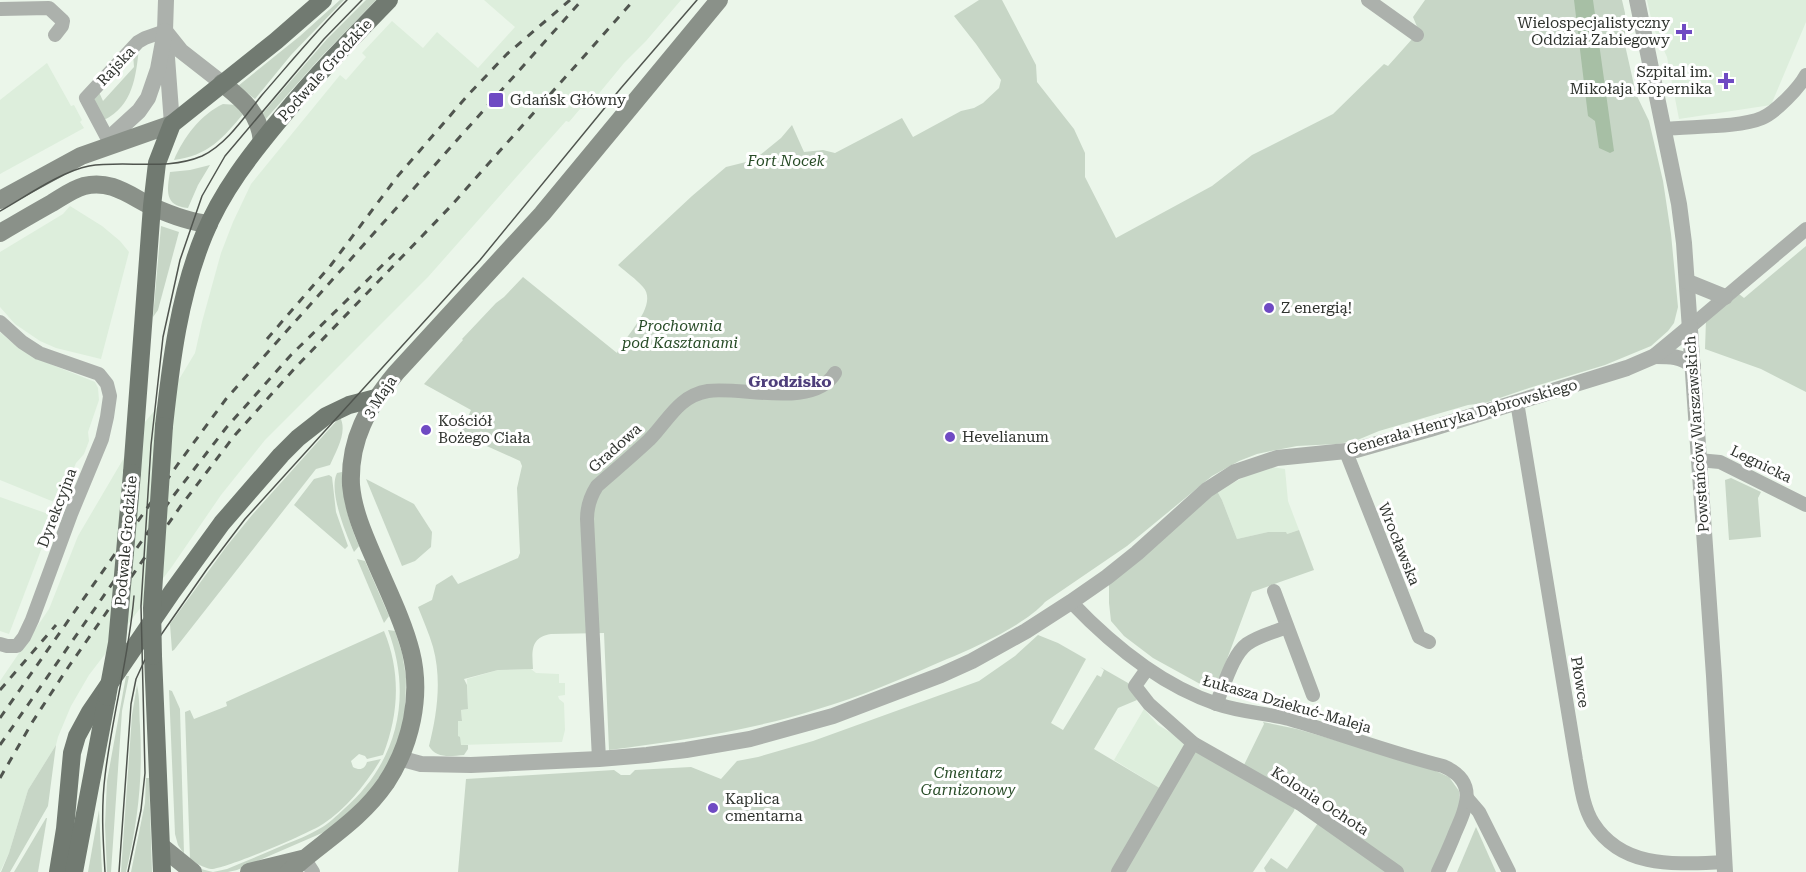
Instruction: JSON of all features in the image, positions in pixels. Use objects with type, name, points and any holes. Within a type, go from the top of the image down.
[{"type":"main road","name":"Podwale Grodzkie","points":[[74,872],[117,642],[157,163],[172,124],[276,41],[323,0]]},
{"type":"main road","name":"Podwale Grodzkie","points":[[162,872],[153,608],[164,426],[171,363],[182,306],[209,224],[227,190],[262,141],[328,63],[389,0]]},
{"type":"main road","name":"3 Maja","points":[[289,872],[308,865],[366,808],[386,782],[411,728],[415,685],[411,652],[356,513],[351,486],[355,446],[362,424],[376,398],[396,373],[548,208],[719,0]]},
{"type":"main road","name":"Podwale Grodzkie","points":[[222,82],[254,112],[261,129],[262,141]]},
{"type":"main road","points":[[0,200],[81,156],[172,124]]},
{"type":"main road","points":[[0,233],[59,198],[92,184],[103,184],[116,188],[186,221],[209,224]]},
{"type":"main road","points":[[58,872],[65,829],[72,753],[77,736],[93,707],[222,523],[281,455],[326,416],[349,405],[376,398]]},
{"type":"main road","points":[[161,846],[193,872]]},
{"type":"main road","name":"3 Maja","points":[[252,871],[308,865]]},
{"type":"street","points":[[166,0],[165,32],[172,124]]},
{"type":"street","points":[[1368,0],[1417,34]]},
{"type":"street","name":"Powstańców Warszawskich","points":[[1637,0],[1682,224],[1688,282],[1725,867]]},
{"type":"street","points":[[0,9],[49,8],[63,21],[55,35]]},
{"type":"street","points":[[111,145],[115,133],[139,111],[148,98],[158,69],[165,32]]},
{"type":"street","name":"Podwale Grodzkie","points":[[165,32],[181,51],[222,82]]},
{"type":"street","name":"Rajska","points":[[111,145],[86,98],[138,42],[165,32]]},
{"type":"street","points":[[1663,129],[1749,122],[1764,117],[1790,96],[1806,75]]},
{"type":"street","points":[[1690,327],[1806,229]]},
{"type":"street","points":[[1688,282],[1725,297]]},
{"type":"street","name":"Dyrekcyjna","points":[[0,322],[22,342],[39,353],[99,374],[107,384],[110,396],[102,439],[71,514],[32,620],[24,637],[17,645],[5,645]]},
{"type":"street","name":"Generała Henryka Dąbrowskiego","points":[[399,758],[430,765],[599,759],[686,750],[750,739],[833,716],[941,675],[972,661],[1026,631],[1071,602],[1137,553],[1207,490],[1234,472],[1278,458],[1346,452],[1430,429],[1627,368],[1655,356],[1690,327]]},
{"type":"street","points":[[1655,356],[1685,359],[1693,366]]},
{"type":"street","name":"Gradowa","points":[[599,759],[587,519],[588,503],[593,492],[649,440],[673,410],[686,399],[707,391],[774,394],[805,391],[827,384],[835,373]]},
{"type":"street","name":"Płowce","points":[[1517,402],[1576,760],[1593,823],[1616,846],[1645,861],[1725,867]]},
{"type":"street","name":"Wrocławska","points":[[1346,452],[1419,637],[1429,642]]},
{"type":"street","name":"Legnicka","points":[[1698,460],[1720,462],[1806,506]]},
{"type":"street","points":[[1274,591],[1313,695]]},
{"type":"street","name":"Łukasza Dziekuć-Maleja","points":[[1071,602],[1108,639],[1147,669],[1196,696],[1216,704],[1287,719],[1443,766],[1455,773],[1466,789],[1467,798],[1479,812],[1509,872]]},
{"type":"street","points":[[1216,704],[1235,658],[1242,649],[1252,641],[1287,627]]},
{"type":"street","name":"Kolonia Ochota","points":[[1147,669],[1135,686],[1149,704],[1193,742],[1302,806],[1396,872]]},
{"type":"street","points":[[1118,872],[1193,742]]},
{"type":"street","points":[[1438,872],[1463,814],[1467,798]]},
{"type":"shaded area","points":[[484,0],[681,0],[587,108],[580,109],[569,122],[566,121],[428,277],[265,440],[221,495],[171,568],[89,675],[71,706],[56,745],[28,790],[9,853],[0,872],[0,681],[49,609],[78,536],[145,422],[175,386],[195,353],[221,253],[251,184],[340,75],[346,80],[366,57],[362,53],[392,21],[423,48],[437,32],[478,68],[515,27]]},
{"type":"shaded area","points":[[1574,0],[1593,0],[1614,151],[1610,153],[1599,148],[1595,121],[1588,116]]},
{"type":"shaded area","name":"Szpital im. Mikołaja Kopernika","points":[[1647,0],[1806,0],[1806,22],[1771,105],[1679,119],[1667,57],[1653,27]]},
{"type":"shaded area","points":[[47,63],[71,106],[74,105],[84,128],[0,174],[0,100]]},
{"type":"shaded area","points":[[70,206],[102,226],[129,252],[101,359],[56,348],[40,341],[15,324],[0,307],[0,252],[63,214]]},
{"type":"shaded area","points":[[0,332],[17,347],[35,358],[95,382],[98,388],[99,400],[88,432],[89,441],[84,454],[76,463],[59,504],[0,480]]},
{"type":"shaded area","points":[[1266,466],[1285,469],[1288,501],[1299,530],[1287,534],[1268,532],[1237,539],[1217,491]]},
{"type":"shaded area","points":[[0,497],[54,516],[9,634],[0,631]]},
{"type":"shaded area","points":[[531,669],[536,673],[559,674],[559,683],[565,683],[565,695],[558,696],[564,703],[565,730],[562,742],[460,745],[458,721],[462,721],[461,710],[468,709],[467,679],[498,670]]},
{"type":"shaded area","points":[[1144,709],[1158,725],[1185,741],[1186,746],[1163,790],[1114,760]]},
{"type":"green space","points":[[340,0],[344,0],[291,55],[255,99],[238,86],[300,36]]},
{"type":"green space","points":[[366,0],[376,0],[264,121],[263,113],[327,39]]},
{"type":"green space","points":[[979,0],[1002,0],[1036,65],[1037,82],[1074,129],[1085,153],[1085,177],[1116,238],[1212,186],[1252,155],[1333,114],[1384,64],[1388,66],[1413,38],[1418,29],[1413,17],[1425,0],[1622,0],[1625,13],[1625,45],[1636,94],[1649,121],[1663,181],[1678,307],[1674,323],[1651,346],[1605,365],[1485,403],[1468,405],[1379,431],[1355,441],[1297,446],[1257,454],[1239,461],[1212,476],[1127,546],[1045,602],[1013,627],[959,654],[849,699],[739,730],[609,750],[604,633],[551,634],[539,638],[536,642],[533,651],[533,669],[498,670],[464,679],[467,685],[468,709],[461,710],[462,721],[458,721],[458,736],[461,745],[468,745],[468,749],[464,755],[444,756],[436,753],[429,746],[436,709],[438,684],[436,659],[418,607],[432,600],[436,585],[452,575],[458,584],[518,558],[520,553],[517,488],[522,466],[520,461],[460,434],[471,410],[424,384],[462,339],[523,277],[617,353],[639,320],[647,303],[647,294],[643,287],[618,265],[726,167],[754,160],[781,138],[792,125],[804,152],[823,150],[835,153],[902,118],[913,137],[961,111],[983,103],[999,88],[1001,80],[954,16]]},
{"type":"green space","points":[[139,48],[134,79],[127,98],[114,114],[104,120],[93,100],[99,92],[103,101],[134,67],[133,54]]},
{"type":"green space","points":[[223,104],[237,105],[244,113],[222,138],[206,150],[174,160],[182,143],[200,120]]},
{"type":"green space","points":[[210,165],[188,208],[180,207],[171,200],[168,191],[170,172]]},
{"type":"green space","points":[[161,226],[179,232],[158,310],[153,317]]},
{"type":"green space","points":[[1806,246],[1806,392],[1761,369],[1705,349],[1706,320],[1739,294],[1744,298]]},
{"type":"green space","points":[[340,417],[342,435],[330,465],[316,469],[172,651],[170,624],[252,515]]},
{"type":"green space","points":[[342,472],[347,510],[359,546],[354,552],[336,501],[335,481],[337,473]]},
{"type":"green space","points":[[329,475],[332,477],[336,512],[348,546],[345,549],[294,505],[314,479]]},
{"type":"green space","points":[[1731,478],[1761,492],[1758,498],[1761,537],[1729,540],[1725,480]]},
{"type":"green space","points":[[366,479],[414,504],[432,532],[431,547],[415,561],[402,566]]},
{"type":"green space","points":[[1217,491],[1237,539],[1268,532],[1286,532],[1287,534],[1299,530],[1314,570],[1252,592],[1217,686],[1211,690],[1153,658],[1124,636],[1111,621],[1109,584]]},
{"type":"green space","points":[[357,559],[365,561],[389,616],[384,623]]},
{"type":"green space","points":[[388,630],[395,631],[406,677],[405,716],[395,753],[375,787],[329,830],[237,870],[213,872],[227,869],[315,831],[332,820],[362,791],[377,770],[396,727],[399,679],[396,655]]},
{"type":"green space","points":[[384,631],[393,662],[395,709],[383,755],[367,759],[359,754],[351,761],[353,767],[360,769],[364,768],[367,762],[381,759],[355,795],[323,824],[248,858],[211,869],[190,859],[185,712],[190,710],[194,719],[227,706],[226,702]]},
{"type":"green space","name":"Cmentarz Garnizonowy","points":[[1038,635],[1086,659],[1051,723],[1063,730],[1097,675],[1101,677],[1104,670],[1100,667],[1128,683],[1137,700],[1118,708],[1094,749],[1163,790],[1116,872],[458,872],[466,779],[614,770],[621,775],[630,775],[635,770],[691,767],[721,779],[737,761],[813,741],[979,681],[1015,656]]},
{"type":"green space","points":[[126,676],[129,676],[122,711],[111,872],[107,872],[105,825],[107,781]]},
{"type":"green space","points":[[137,685],[141,745],[139,799],[126,872],[121,872],[132,715]]},
{"type":"green space","points":[[169,690],[172,691],[180,709],[184,854],[175,834]]},
{"type":"green space","points":[[1263,722],[1297,729],[1427,767],[1449,777],[1459,791],[1460,806],[1432,872],[1404,872],[1339,829],[1318,804],[1282,789],[1244,765]]},
{"type":"green space","points":[[56,745],[48,806],[10,872],[1,872],[28,790]]},
{"type":"green space","points":[[1195,747],[1295,807],[1294,811],[1253,872],[1121,872]]},
{"type":"green space","points":[[146,778],[149,778],[152,872],[131,872],[145,803]]},
{"type":"green space","points":[[99,810],[102,872],[88,872]]},
{"type":"green space","points":[[46,818],[38,872],[14,872]]},
{"type":"green space","points":[[1318,823],[1392,872],[1266,872],[1264,868],[1271,858],[1287,869]]},
{"type":"green space","points":[[1476,827],[1496,872],[1457,872]]},
{"type":"tram line","points":[[0,211],[78,169],[103,164],[175,163],[202,156],[211,151],[235,129],[262,95],[347,0]]},
{"type":"tram line","points":[[128,872],[141,810],[145,773],[141,606],[151,445],[163,337],[180,260],[202,196],[225,156],[324,39],[362,0]]},
{"type":"tram line","points":[[119,872],[131,704],[136,679],[147,655],[245,519],[480,260],[621,88],[697,0]]},
{"type":"tram line","points":[[105,872],[103,836],[105,776],[134,596]]},
{"type":"railway","points":[[267,339],[331,265],[397,177],[468,95],[507,54],[570,0]]},
{"type":"railway","points":[[0,718],[226,399],[582,0]]},
{"type":"railway","points":[[0,778],[67,669],[180,507],[235,435],[295,368],[450,207],[634,0]]},
{"type":"railway","points":[[0,745],[171,499],[226,428],[291,355],[399,249]]},
{"type":"railway","points":[[0,690],[56,625]]},
{"type":"place","name":"Wielospecjalistyczny Oddział Zabiegowy","points":[[1684,32]]},
{"type":"place","name":"Szpital im. Mikołaja Kopernika","points":[[1726,81]]},
{"type":"place","name":"Gdańsk Główny","points":[[496,100]]},
{"type":"place","name":"Z energią!","points":[[1269,308]]},
{"type":"place","name":"Kościół Bożego Ciała","points":[[426,430]]},
{"type":"place","name":"Hevelianum","points":[[950,437]]},
{"type":"place","name":"Kaplica cmentarna","points":[[713,808]]},
{"type":"district","name":"Grodzisko","points":[[790,381]]},
{"type":"park label","name":"Fort Nocek","points":[[786,161]]},
{"type":"park label","name":"Prochownia pod Kasztanami","points":[[680,334]]}]
